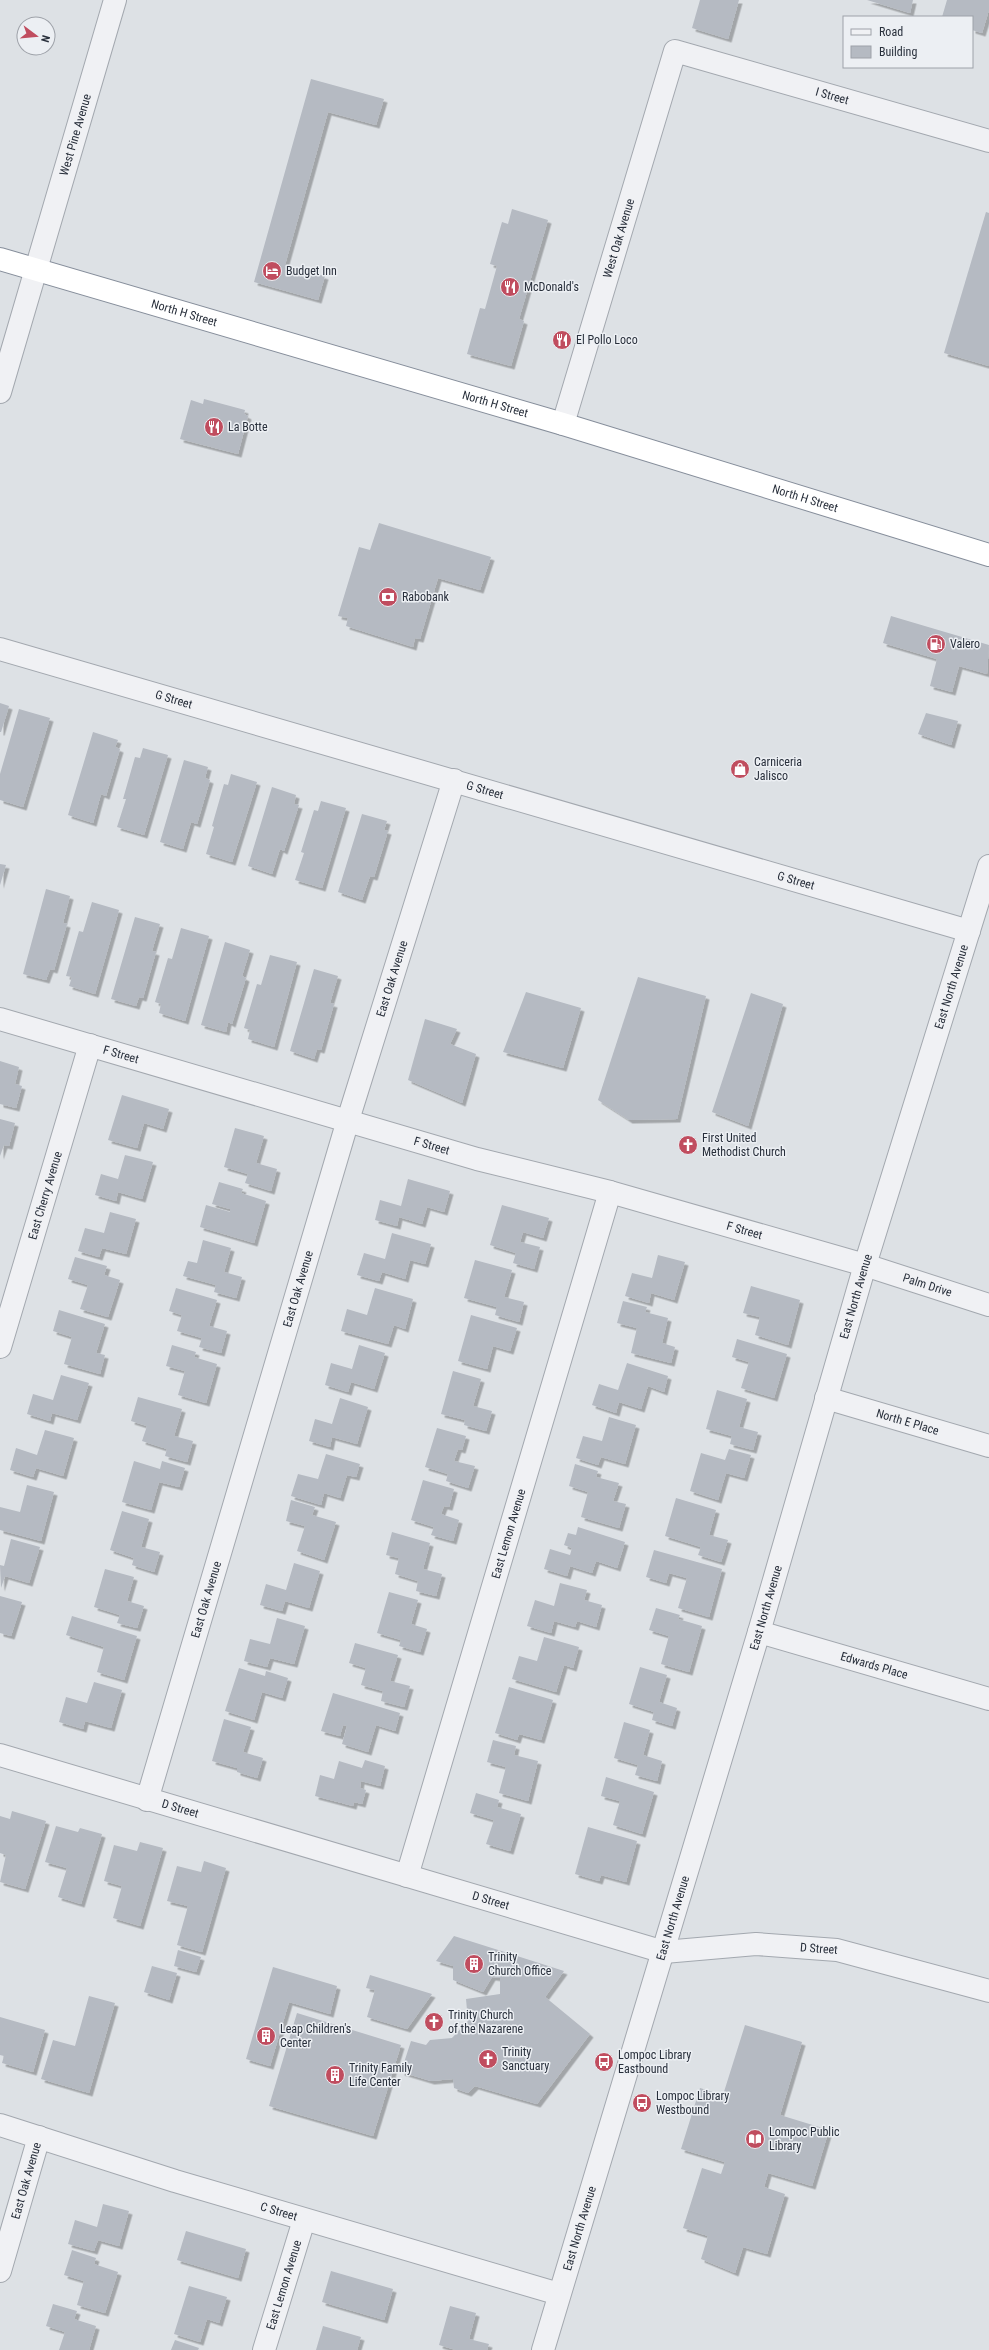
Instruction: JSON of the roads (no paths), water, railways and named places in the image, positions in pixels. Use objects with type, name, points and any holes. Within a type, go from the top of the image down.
[{"type":"highway","name":"North H Street","points":[[0,259],[563,424],[989,555]]},
{"type":"street","name":"West Pine Avenue","points":[[0,392],[115,0]]},
{"type":"street","name":"I Street","points":[[675,51],[989,141]]},
{"type":"street","name":"West Oak Avenue","points":[[563,424],[675,51]]},
{"type":"street","name":"G Street","points":[[0,649],[969,931]]},
{"type":"street","name":"East Oak Avenue","points":[[147,1800],[348,1120],[454,780]]},
{"type":"street","name":"East North Avenue","points":[[543,2350],[664,1952],[759,1632],[865,1265],[989,866]]},
{"type":"street","name":"F Street","points":[[0,1019],[477,1159],[610,1192],[865,1265]]},
{"type":"street","name":"East Cherry Avenue","points":[[0,1347],[90,1045]]},
{"type":"street","name":"East Lemon Avenue","points":[[407,1876],[610,1192]]},
{"type":"street","name":"Palm Drive","points":[[865,1265],[989,1305]]},
{"type":"street","name":"North E Place","points":[[826,1398],[989,1446]]},
{"type":"street","name":"Edwards Place","points":[[759,1632],[989,1699]]},
{"type":"street","name":"D Street","points":[[0,1755],[147,1800],[664,1952],[756,1944],[837,1950],[989,1991]]},
{"type":"street","name":"C Street","points":[[0,2125],[304,2220],[559,2294]]},
{"type":"street","name":"East Oak Avenue","points":[[0,2271],[39,2137]]},
{"type":"street","name":"East Lemon Avenue","points":[[264,2350],[304,2220]]},
{"type":"place","name":"Budget Inn","points":[[272,271]]},
{"type":"place","name":"McDonald's","points":[[510,287]]},
{"type":"place","name":"El Pollo Loco","points":[[562,340]]},
{"type":"place","name":"La Botte","points":[[214,427]]},
{"type":"place","name":"Rabobank","points":[[388,597]]},
{"type":"place","name":"Valero","points":[[936,644]]},
{"type":"place","name":"Carniceria Jalisco","points":[[740,769]]},
{"type":"place","name":"First United Methodist Church","points":[[688,1145]]},
{"type":"place","name":"Trinity Church Office","points":[[474,1964]]},
{"type":"place","name":"Trinity Church of the Nazarene","points":[[434,2022]]},
{"type":"place","name":"Leap Children's Center","points":[[266,2036]]},
{"type":"place","name":"Trinity Sanctuary","points":[[488,2059]]},
{"type":"place","name":"Lompoc Library Eastbound","points":[[604,2062]]},
{"type":"place","name":"Trinity Family Life Center","points":[[335,2075]]},
{"type":"place","name":"Lompoc Library Westbound","points":[[642,2103]]},
{"type":"place","name":"Lompoc Public Library","points":[[755,2139]]}]
